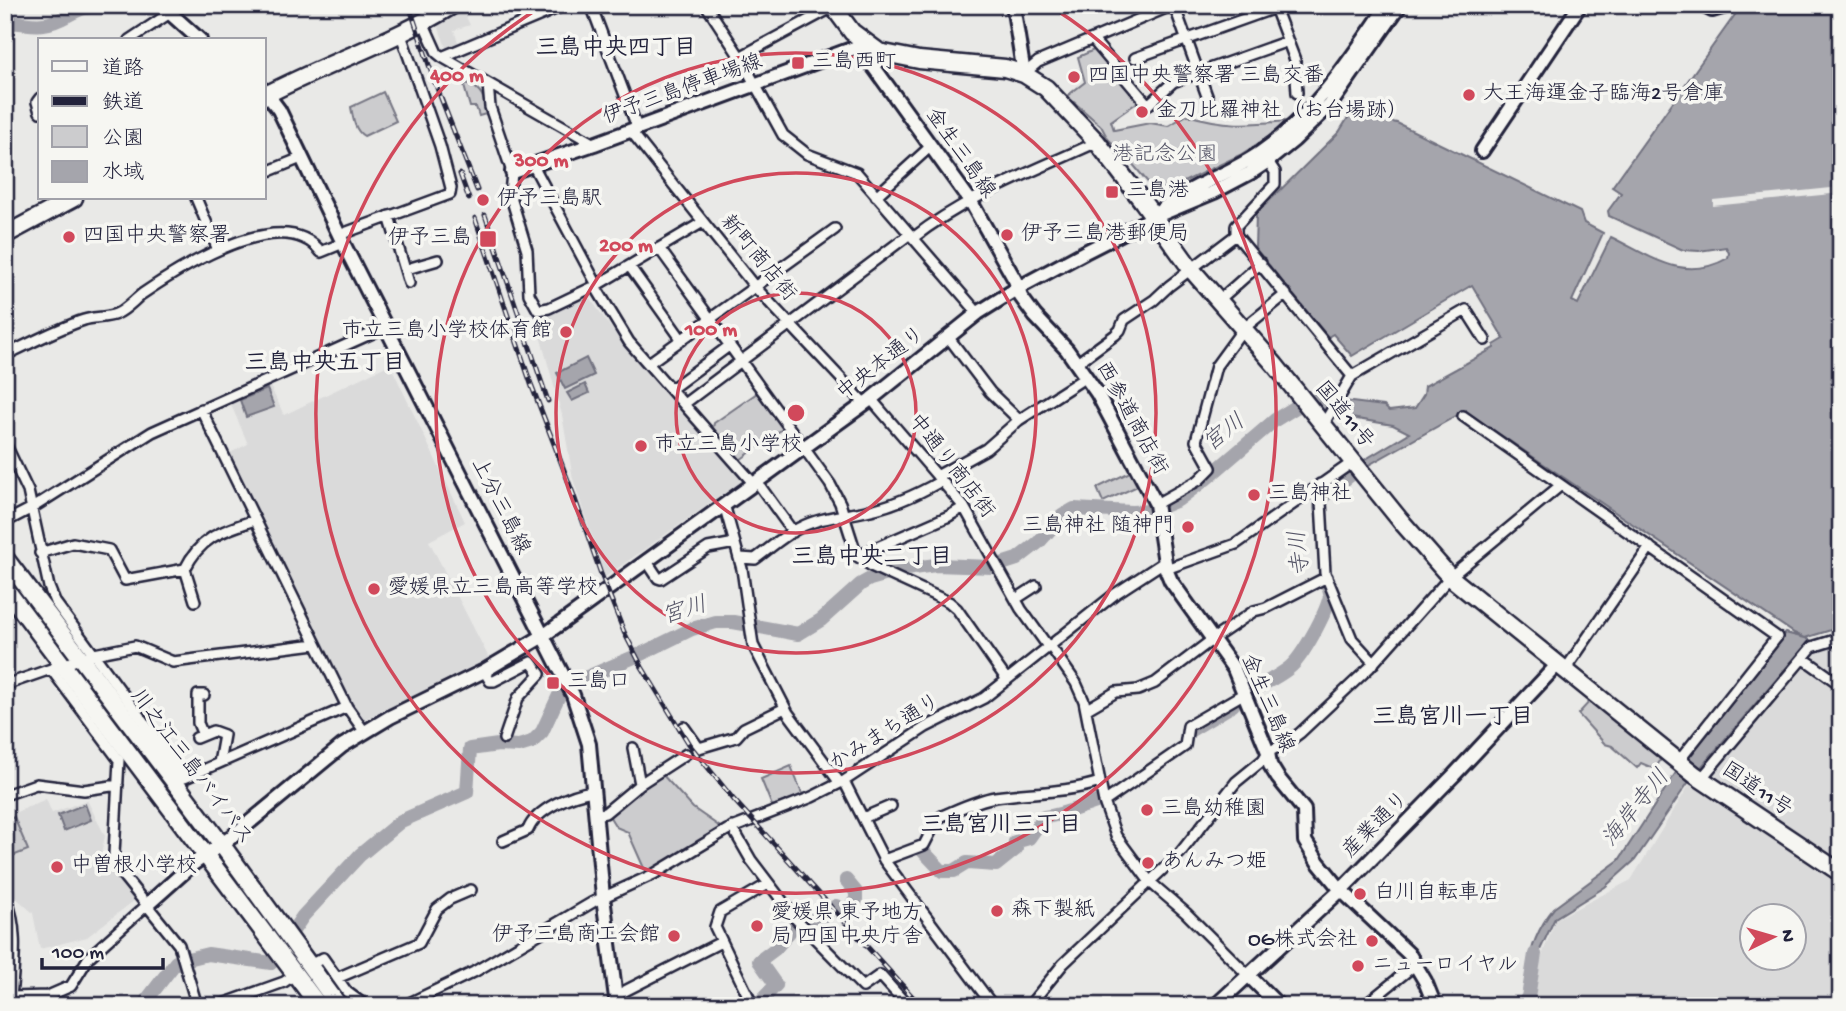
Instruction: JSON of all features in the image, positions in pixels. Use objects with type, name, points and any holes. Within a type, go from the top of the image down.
[{"type":"highway","points":[[266,93],[401,35],[453,5]]},
{"type":"highway","name":"国道11号","points":[[832,6],[852,32],[879,52],[901,57],[992,65],[1024,74],[1046,88],[1097,142],[1191,269],[1321,419],[1353,462],[1450,577],[1698,777],[1841,873]]},
{"type":"highway","points":[[5,235],[70,200]]},
{"type":"highway","name":"川之江三島バイパス","points":[[5,558],[88,657],[282,929],[290,954],[302,970],[339,1006]]},
{"type":"highway","name":"川之江三島バイパス","points":[[5,588],[57,666],[206,855],[272,944],[290,954]]},
{"type":"highway","name":"川之江三島バイパス","points":[[302,970],[319,1006]]},
{"type":"street","points":[[442,57],[565,5]]},
{"type":"street","name":"新町商店街","points":[[590,5],[633,128],[755,287],[868,401]]},
{"type":"street","points":[[706,5],[740,57],[785,137],[807,154],[857,173],[978,313]]},
{"type":"street","points":[[1013,5],[1024,74]]},
{"type":"street","points":[[1144,5],[1147,16]]},
{"type":"street","points":[[1024,74],[1038,62],[1174,5],[1211,107]]},
{"type":"street","points":[[1265,157],[1321,98],[1388,5]]},
{"type":"street","points":[[1265,157],[1294,139],[1330,105],[1400,5]]},
{"type":"street","points":[[1482,151],[1580,5]]},
{"type":"street","points":[[1702,5],[1712,10],[1729,5]]},
{"type":"street","points":[[740,57],[832,6]]},
{"type":"street","points":[[1135,58],[1275,7],[1295,60],[1297,93]]},
{"type":"street","points":[[131,38],[164,8],[198,38]]},
{"type":"street","points":[[424,24],[442,57],[594,144]]},
{"type":"street","points":[[5,355],[86,319],[117,313],[142,294],[240,240],[282,233],[305,238],[313,242],[321,252],[341,239],[389,216],[450,194],[451,188],[440,146],[401,35]]},
{"type":"street","points":[[1093,40],[1147,105],[1173,82],[1288,41]]},
{"type":"street","name":"伊予三島停車場線","points":[[512,172],[866,44]]},
{"type":"street","name":"金生三島線","points":[[866,44],[868,59],[971,202],[1018,288]]},
{"type":"street","points":[[488,84],[490,107],[512,172],[510,194],[527,250],[529,294],[538,310],[549,309],[596,286],[703,222]]},
{"type":"street","name":"上分三島線","points":[[266,93],[279,110],[341,239],[570,688],[589,744],[616,1001]]},
{"type":"street","points":[[684,404],[912,236],[996,187],[1097,142]]},
{"type":"street","points":[[876,196],[931,146]]},
{"type":"street","points":[[1265,157],[1275,172],[1275,184],[1236,226],[1236,234],[1352,376]]},
{"type":"street","name":"中央本通り","points":[[147,905],[342,746],[364,731],[484,671],[542,636],[805,448],[978,313],[1018,288],[1154,217],[1175,198],[1265,157]]},
{"type":"street","points":[[266,172],[301,158]]},
{"type":"street","points":[[533,165],[596,286],[629,342],[756,483],[793,532]]},
{"type":"street","points":[[197,200],[218,250]]},
{"type":"street","points":[[389,216],[409,283]]},
{"type":"street","points":[[649,363],[835,229]]},
{"type":"street","points":[[1077,363],[1115,335],[1124,320],[1154,300],[1236,234]]},
{"type":"street","points":[[659,248],[830,484],[844,513],[857,556],[873,567],[949,602],[957,609],[1007,680]]},
{"type":"street","points":[[407,269],[438,260]]},
{"type":"street","points":[[1218,301],[1261,263]]},
{"type":"street","points":[[630,267],[682,340]]},
{"type":"street","name":"西参道商店街","points":[[1018,288],[1035,316],[1077,363],[1097,393],[1157,509]]},
{"type":"street","points":[[1157,509],[1199,480],[1210,468],[1196,441],[1216,366],[1243,329],[1286,294]]},
{"type":"street","points":[[1321,419],[1352,376],[1466,310],[1485,340]]},
{"type":"street","points":[[5,522],[32,508],[152,432],[386,327]]},
{"type":"street","points":[[949,338],[989,391],[1019,420]]},
{"type":"street","points":[[671,388],[729,346]]},
{"type":"street","points":[[740,558],[755,559],[797,528],[844,513],[866,511],[919,494],[939,478],[986,449],[1019,420],[1086,377]]},
{"type":"street","name":"中通り商店街","points":[[868,401],[964,507],[1016,599],[1076,683],[1087,709],[1104,802],[1116,836],[1150,881],[1247,974]]},
{"type":"street","points":[[201,409],[347,707],[364,731]]},
{"type":"street","points":[[1463,416],[1777,637],[1680,763]]},
{"type":"street","points":[[5,443],[28,491],[48,587],[55,602],[88,657],[185,778],[347,707]]},
{"type":"street","name":"かみまち通り","points":[[403,1006],[474,972],[603,897],[654,874],[732,827],[812,797],[842,782],[926,727],[984,698],[1115,594],[1165,566],[1236,544],[1322,493],[1353,462]]},
{"type":"street","points":[[1029,1006],[1063,964],[1180,853],[1236,782],[1263,760],[1268,751],[1300,733],[1374,663],[1450,577],[1561,485]]},
{"type":"street","points":[[1322,493],[1323,579],[1352,639],[1374,663]]},
{"type":"street","points":[[724,505],[740,558],[753,645],[785,708],[811,746],[842,782],[884,860],[993,1006]]},
{"type":"street","points":[[857,556],[964,507]]},
{"type":"street","name":"金生三島線","points":[[1157,509],[1165,566],[1177,592],[1234,669],[1268,751],[1270,765],[1304,810],[1305,841],[1341,890],[1401,946],[1416,964],[1435,1006]]},
{"type":"street","points":[[195,601],[185,569],[195,551],[218,533],[255,520]]},
{"type":"street","points":[[40,553],[73,543],[109,550],[125,580],[185,569]]},
{"type":"street","points":[[646,560],[662,579],[708,548],[735,543]]},
{"type":"street","points":[[1561,667],[1650,547]]},
{"type":"street","points":[[1087,709],[1116,692],[1138,690],[1155,683],[1255,611],[1323,579]]},
{"type":"street","points":[[1016,599],[1036,586]]},
{"type":"street","points":[[1698,777],[1812,647],[1841,638]]},
{"type":"street","points":[[5,685],[57,666],[135,646],[173,662],[316,644]]},
{"type":"street","points":[[1803,658],[1841,685]]},
{"type":"street","points":[[484,671],[489,681],[494,681],[531,662],[540,674],[518,698],[504,739]]},
{"type":"street","points":[[57,666],[120,761],[114,861],[179,945],[197,1006]]},
{"type":"street","name":"産業通り","points":[[1214,1006],[1341,890],[1561,667]]},
{"type":"street","points":[[1104,802],[1185,746],[1188,726],[1243,694]]},
{"type":"street","points":[[204,695],[198,695],[199,737],[213,731],[224,735],[219,763]]},
{"type":"street","points":[[684,727],[699,748],[736,737],[744,728],[785,708]]},
{"type":"street","points":[[633,748],[640,784]]},
{"type":"street","points":[[595,815],[605,813],[640,784],[686,754]]},
{"type":"street","points":[[884,860],[924,845],[936,820],[942,816],[990,798],[1043,790],[1080,789],[1100,782]]},
{"type":"street","points":[[5,795],[36,784],[84,790],[118,785]]},
{"type":"street","points":[[503,841],[528,830],[531,822],[569,796],[593,792]]},
{"type":"street","points":[[863,818],[891,806]]},
{"type":"street","points":[[732,827],[751,860],[798,921],[863,987],[880,975],[908,1006]]},
{"type":"street","points":[[753,1006],[715,927],[720,912],[768,884]]},
{"type":"street","points":[[337,978],[419,943],[437,909],[450,899],[471,890]]},
{"type":"street","points":[[5,895],[11,909],[15,932],[8,998],[48,996],[71,986],[89,957],[147,905]]},
{"type":"street","points":[[616,1001],[721,942]]},
{"type":"street","points":[[222,1005],[284,982],[323,958],[347,992],[366,1006]]},
{"type":"street","points":[[1364,1006],[1416,964]]},
{"type":"street","points":[[1247,974],[1279,1006]]},
{"type":"shaded area","points":[[462,9],[470,25],[454,30],[459,45],[447,50],[437,23]]},
{"type":"shaded area","name":"市立三島小学校","points":[[587,294],[624,346],[744,477],[605,577],[573,479],[562,415],[536,321]]},
{"type":"shaded area","name":"愛媛県立三島高等学校","points":[[390,364],[465,522],[429,541],[489,658],[358,723],[230,453],[248,444],[229,400],[269,384],[284,415]]},
{"type":"shaded area","points":[[1841,630],[1841,1006],[1522,1006],[1556,919],[1631,880],[1691,782],[1810,640]]},
{"type":"shaded area","name":"中曽根小学校","points":[[46,799],[52,813],[87,800],[105,836],[101,855],[135,900],[87,937],[40,949],[33,913],[12,894],[5,878],[5,817]]},
{"type":"green space","name":"港記念公園","points":[[1096,49],[1138,102],[1111,121],[1114,130],[1150,123],[1168,126],[1187,115],[1236,124],[1286,121],[1274,133],[1240,155],[1167,190],[1151,186],[1108,139],[1101,126],[1067,96],[1085,82],[1078,57]]},
{"type":"green space","points":[[467,83],[482,95],[486,114],[479,116],[476,107],[470,107],[464,86]]},
{"type":"green space","points":[[383,92],[396,121],[364,136],[356,127],[351,107]]},
{"type":"green space","points":[[760,391],[785,427],[740,460],[713,428],[714,423]]},
{"type":"green space","points":[[1134,470],[1142,484],[1103,502],[1097,488]]},
{"type":"green space","points":[[1590,701],[1658,756],[1660,761],[1655,769],[1641,763],[1637,768],[1612,746],[1605,744],[1578,714]]},
{"type":"green space","points":[[791,766],[803,796],[772,806],[761,779]]},
{"type":"green space","points":[[661,773],[693,808],[723,829],[647,875],[628,832],[616,827],[608,814]]},
{"type":"green space","points":[[14,817],[28,850],[5,859],[5,821]]},
{"type":"water","points":[[1742,5],[1841,5],[1841,627],[1805,638],[1465,411],[1365,467],[1361,462],[1409,433],[1393,425],[1333,415],[1344,401],[1384,406],[1389,411],[1415,408],[1424,394],[1425,386],[1494,348],[1494,345],[1504,339],[1472,285],[1352,356],[1333,334],[1328,337],[1255,248],[1256,214],[1339,132],[1351,113],[1397,123],[1580,212],[1584,223],[1603,233],[1572,301],[1578,304],[1611,237],[1654,259],[1682,268],[1712,265],[1728,258],[1726,247],[1699,251],[1683,250],[1609,216],[1608,211],[1621,193],[1612,187]]},
{"type":"water","points":[[586,358],[594,375],[565,389],[557,373]]},
{"type":"water","points":[[585,384],[589,393],[572,401],[567,393]]},
{"type":"water","points":[[267,389],[274,407],[246,417],[240,400]]},
{"type":"water","points":[[1785,633],[1810,640],[1690,780],[1635,860],[1605,887],[1555,918],[1540,950],[1537,972],[1531,972],[1531,956],[1536,939],[1554,908],[1619,860],[1686,757]]},
{"type":"water","points":[[85,804],[91,820],[64,831],[58,815]]},
{"type":"pier","points":[[1841,187],[1841,193],[1713,206],[1713,200]]},
{"type":"waterway","points":[[5,23],[50,23],[92,7],[152,9],[156,5]]},
{"type":"waterway","name":"宮川","points":[[142,1006],[176,962],[208,954],[271,963],[303,916],[360,855],[401,821],[467,792],[470,749],[498,745],[519,746],[532,742],[542,732],[561,691],[578,681],[692,629],[716,622],[733,622],[798,634],[821,620],[861,584],[905,569],[936,565],[992,567],[1017,559],[1039,542],[1062,516],[1074,509],[1151,511],[1178,500],[1275,420],[1296,407],[1317,400],[1339,407]]},
{"type":"waterway","name":"寺川","points":[[1320,509],[1320,499],[1353,473]]},
{"type":"waterway","name":"寺川","points":[[1247,693],[1284,672],[1301,654],[1328,604],[1330,592],[1325,581]]},
{"type":"waterway","name":"寺川","points":[[1191,730],[1233,705]]},
{"type":"waterway","name":"寺川","points":[[922,850],[942,871],[954,871],[967,863],[996,865],[1016,849],[1015,842],[1029,838],[1044,817],[1099,801]]},
{"type":"waterway","name":"寺川","points":[[836,906],[846,911],[856,900],[856,892],[846,880]]},
{"type":"waterway","name":"寺川","points":[[759,1003],[776,985],[759,961],[775,949],[800,919],[826,915]]},
{"type":"waterway","name":"海岸寺川","points":[[1522,1006],[1528,997],[1535,954]]},
{"type":"railway","points":[[409,5],[435,83],[477,190]]},
{"type":"railway","points":[[460,174],[469,199]]},
{"type":"railway","points":[[485,215],[548,401]]},
{"type":"railway","points":[[475,218],[531,384],[601,574],[624,632],[642,667],[689,744],[734,800],[921,1006]]},
{"type":"place","name":"三島西町","points":[[798,63]]},
{"type":"place","name":"四国中央警察署 三島交番","points":[[1074,77]]},
{"type":"place","name":"大王海運金子臨海2号倉庫","points":[[1469,95]]},
{"type":"place","name":"金刀比羅神社（お台場跡）","points":[[1142,112]]},
{"type":"place","name":"三島港","points":[[1112,192]]},
{"type":"place","name":"伊予三島駅","points":[[483,200]]},
{"type":"place","name":"伊予三島港郵便局","points":[[1007,235]]},
{"type":"place","name":"四国中央警察署","points":[[69,237]]},
{"type":"place","name":"伊予三島","points":[[488,239]]},
{"type":"place","name":"市立三島小学校体育館","points":[[566,332]]},
{"type":"place","name":"市立三島小学校","points":[[641,446]]},
{"type":"place","name":"三島神社","points":[[1254,495]]},
{"type":"place","name":"三島神社 随神門","points":[[1188,527]]},
{"type":"place","name":"愛媛県立三島高等学校","points":[[374,589]]},
{"type":"place","name":"三島口","points":[[553,683]]},
{"type":"place","name":"三島幼稚園","points":[[1147,810]]},
{"type":"place","name":"あんみつ姫","points":[[1148,863]]},
{"type":"place","name":"中曽根小学校","points":[[57,867]]},
{"type":"place","name":"白川自転車店","points":[[1360,894]]},
{"type":"place","name":"森下製紙","points":[[997,911]]},
{"type":"place","name":"愛媛県 東予地方 局 四国中央庁舎","points":[[757,926]]},
{"type":"place","name":"伊予三島商工会館","points":[[674,936]]},
{"type":"place","name":"OG株式会社","points":[[1372,941]]},
{"type":"place","name":"ニューロイヤル","points":[[1358,966]]},
{"type":"district","name":"三島中央四丁目","points":[[616,49]]},
{"type":"district","name":"三島中央五丁目","points":[[325,364]]},
{"type":"district","name":"三島中央二丁目","points":[[872,558]]},
{"type":"district","name":"三島宮川一丁目","points":[[1453,718]]},
{"type":"district","name":"三島宮川三丁目","points":[[1001,826]]}]
